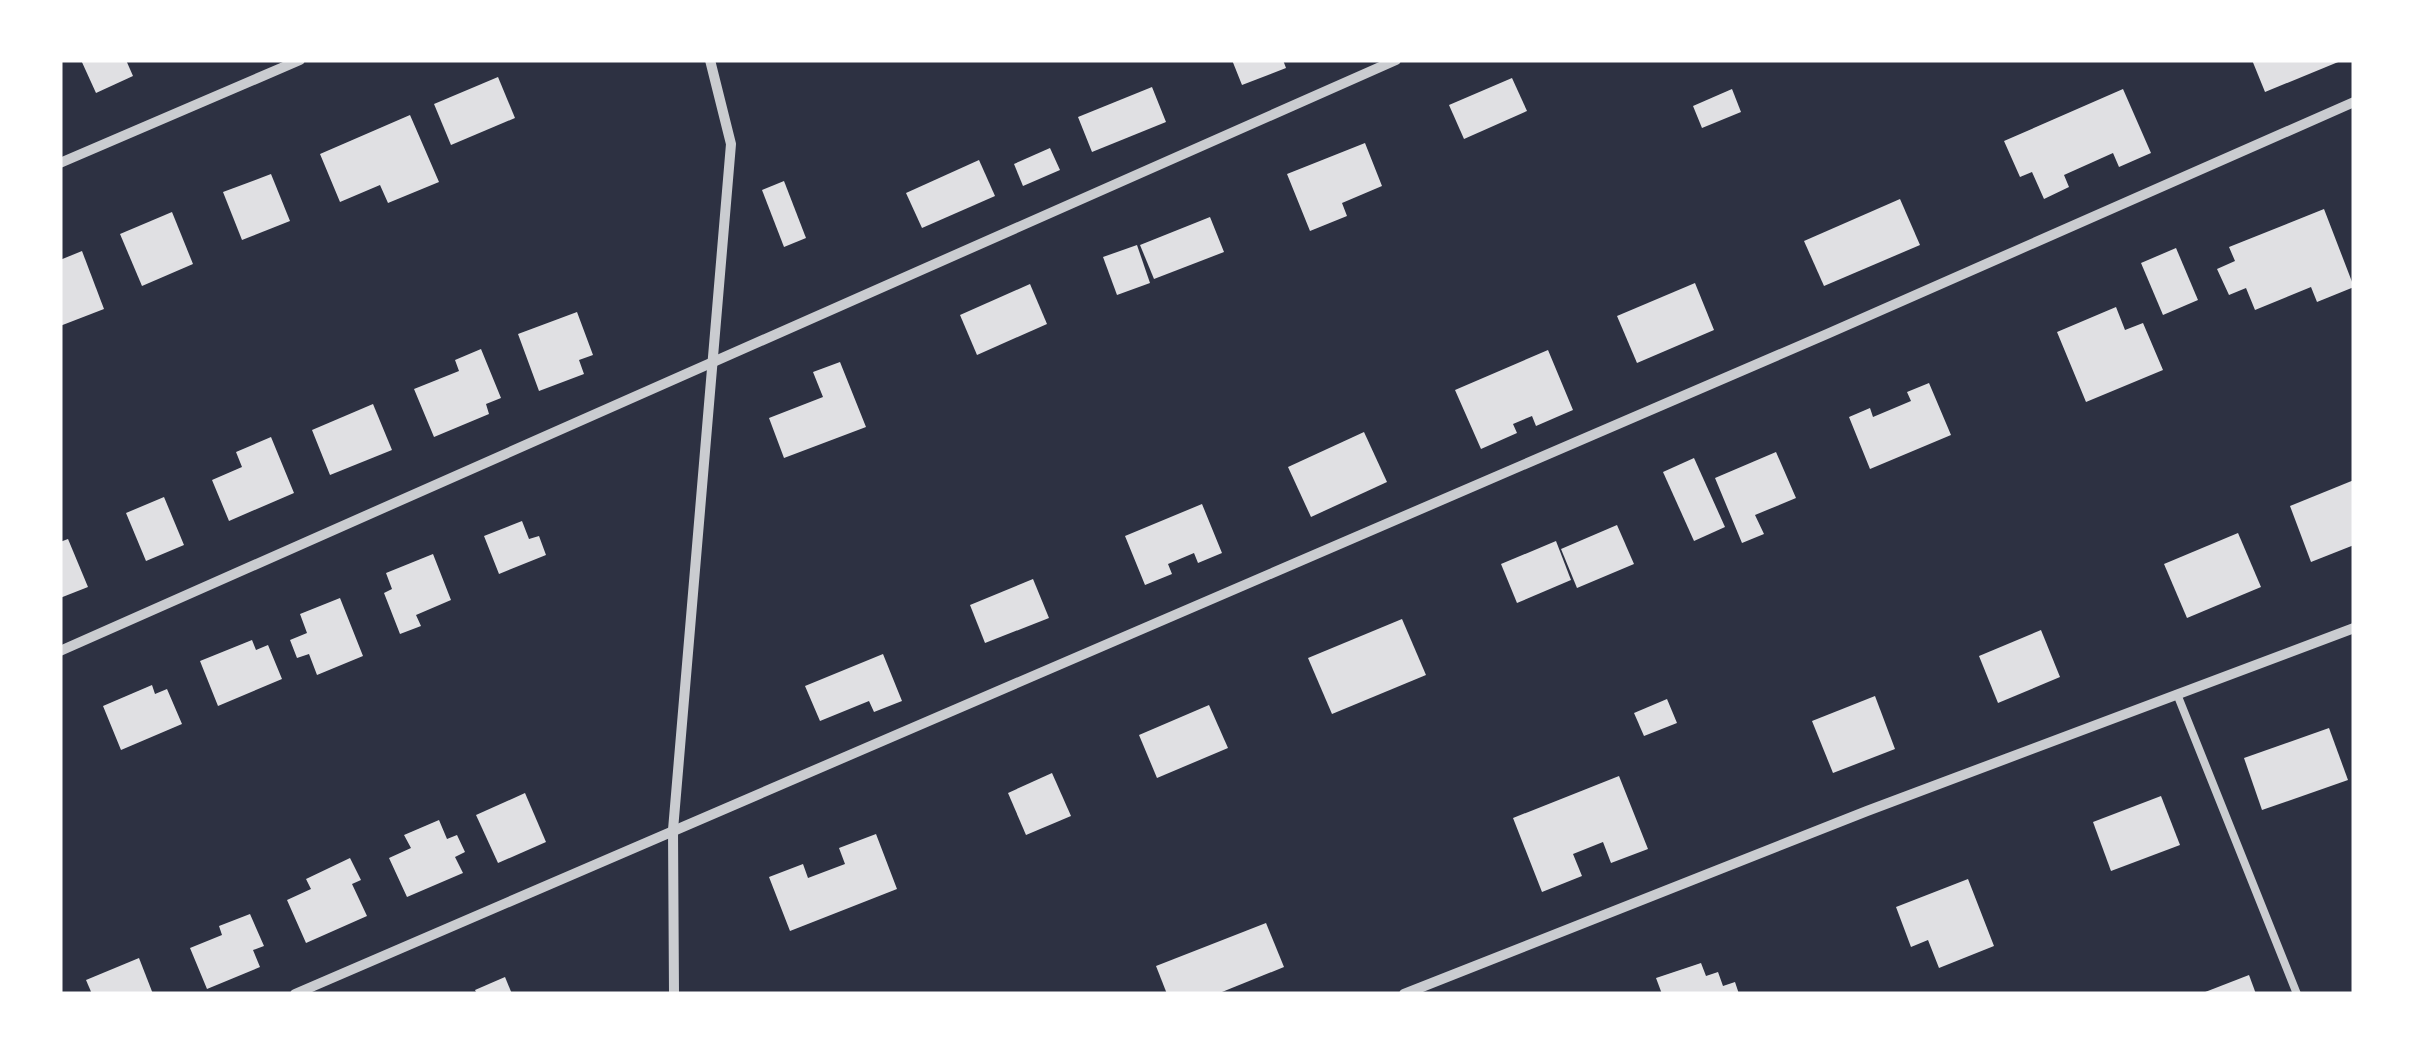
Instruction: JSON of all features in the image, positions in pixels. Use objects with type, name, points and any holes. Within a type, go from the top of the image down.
[{"type":"street","points":[[60,163],[300,60]]},
{"type":"street","points":[[674,994],[673,830],[730,144],[710,60]]},
{"type":"street","points":[[60,651],[1396,60]]},
{"type":"street","points":[[295,994],[1827,334],[2354,102]]},
{"type":"street","points":[[1404,994],[1866,811],[2354,628]]},
{"type":"lane","points":[[2177,694],[2297,994]]},
{"type":"building","points":[[81,60],[126,60],[133,76],[96,93]]},
{"type":"building","points":[[1232,60],[1283,60],[1286,68],[1242,85]]},
{"type":"building","points":[[2252,60],[2343,60],[2265,92]]},
{"type":"building","points":[[498,77],[515,118],[451,145],[434,104]]},
{"type":"building","points":[[1512,78],[1527,111],[1464,139],[1449,105]]},
{"type":"building","points":[[1152,87],[1166,122],[1092,152],[1078,117]]},
{"type":"building","points":[[1732,89],[1741,112],[1702,128],[1693,106]]},
{"type":"building","points":[[2123,89],[2151,153],[2119,167],[2113,153],[2064,175],[2069,187],[2044,199],[2032,172],[2020,177],[2004,141]]},
{"type":"building","points":[[410,115],[439,182],[388,203],[380,185],[340,202],[320,154]]},
{"type":"building","points":[[1365,143],[1382,186],[1342,203],[1347,216],[1310,231],[1287,174]]},
{"type":"building","points":[[1050,148],[1060,170],[1023,186],[1014,164]]},
{"type":"building","points":[[979,160],[995,196],[922,228],[906,193]]},
{"type":"building","points":[[271,174],[290,221],[242,240],[223,192]]},
{"type":"building","points":[[784,181],[806,238],[784,247],[762,190]]},
{"type":"building","points":[[1900,199],[1920,245],[1824,286],[1804,241]]},
{"type":"building","points":[[2324,209],[2354,287],[2317,302],[2311,287],[2255,310],[2246,288],[2229,295],[2217,269],[2235,261],[2229,247]]},
{"type":"building","points":[[172,212],[193,264],[142,286],[120,234]]},
{"type":"building","points":[[1210,217],[1224,252],[1154,279],[1140,245]]},
{"type":"building","points":[[1137,245],[1150,283],[1117,295],[1103,257]]},
{"type":"building","points":[[2176,248],[2198,300],[2163,315],[2141,263]]},
{"type":"building","points":[[82,251],[104,309],[60,326],[60,260]]},
{"type":"building","points":[[1695,283],[1714,330],[1637,363],[1617,316]]},
{"type":"building","points":[[1030,284],[1047,324],[977,355],[960,315]]},
{"type":"building","points":[[2116,307],[2125,330],[2143,323],[2163,370],[2086,402],[2057,332]]},
{"type":"building","points":[[577,312],[593,355],[579,360],[584,374],[539,391],[518,334]]},
{"type":"building","points":[[481,349],[501,398],[486,404],[489,414],[434,437],[414,389],[459,371],[455,360]]},
{"type":"building","points":[[1548,350],[1573,410],[1536,426],[1532,416],[1513,424],[1517,433],[1481,449],[1455,390]]},
{"type":"building","points":[[840,362],[866,427],[784,458],[769,418],[823,397],[813,372]]},
{"type":"building","points":[[1929,383],[1951,435],[1870,469],[1849,417],[1870,408],[1873,417],[1911,401],[1907,392]]},
{"type":"building","points":[[373,404],[392,450],[330,475],[312,430]]},
{"type":"building","points":[[1364,432],[1387,482],[1311,517],[1288,467]]},
{"type":"building","points":[[271,437],[294,493],[229,521],[212,480],[242,467],[236,452]]},
{"type":"building","points":[[1776,452],[1796,498],[1755,515],[1764,534],[1742,543],[1715,478]]},
{"type":"building","points":[[1694,458],[1725,527],[1694,541],[1663,472]]},
{"type":"building","points":[[2354,480],[2354,545],[2311,562],[2290,506]]},
{"type":"building","points":[[164,497],[184,545],[146,561],[126,513]]},
{"type":"building","points":[[1202,504],[1222,553],[1198,563],[1194,553],[1168,564],[1172,574],[1145,585],[1125,536]]},
{"type":"building","points":[[522,521],[529,539],[539,536],[546,555],[499,574],[484,536]]},
{"type":"building","points":[[1617,525],[1634,564],[1577,588],[1561,549]]},
{"type":"building","points":[[2238,533],[2261,587],[2187,618],[2164,564]]},
{"type":"building","points":[[68,539],[88,587],[60,598],[60,542]]},
{"type":"building","points":[[1556,541],[1571,580],[1517,603],[1501,564]]},
{"type":"building","points":[[433,554],[451,600],[416,615],[421,626],[400,634],[384,593],[392,589],[386,573]]},
{"type":"building","points":[[1033,579],[1049,618],[985,643],[970,605]]},
{"type":"building","points":[[340,598],[363,656],[317,675],[309,654],[297,658],[290,640],[307,633],[300,614]]},
{"type":"building","points":[[1402,619],[1426,675],[1332,714],[1308,658]]},
{"type":"building","points":[[2041,630],[2060,677],[1998,703],[1979,656]]},
{"type":"building","points":[[252,640],[256,650],[268,645],[282,679],[218,706],[200,661]]},
{"type":"building","points":[[883,654],[902,701],[874,712],[869,701],[820,721],[805,686]]},
{"type":"building","points":[[152,685],[155,694],[167,689],[182,724],[121,750],[103,706]]},
{"type":"building","points":[[1875,696],[1895,749],[1833,773],[1812,721]]},
{"type":"building","points":[[1667,699],[1677,723],[1644,736],[1634,713]]},
{"type":"building","points":[[1209,705],[1228,748],[1157,778],[1139,735]]},
{"type":"building","points":[[2329,728],[2348,780],[2262,810],[2244,758]]},
{"type":"building","points":[[1052,773],[1071,816],[1026,835],[1008,793]]},
{"type":"building","points":[[1619,776],[1648,849],[1611,863],[1603,842],[1573,854],[1582,876],[1542,892],[1513,818]]},
{"type":"building","points":[[525,793],[546,842],[498,863],[476,815]]},
{"type":"building","points":[[2161,796],[2180,845],[2111,871],[2093,822]]},
{"type":"building","points":[[439,820],[447,839],[457,835],[465,852],[455,857],[463,873],[407,897],[389,858],[411,848],[404,835]]},
{"type":"building","points":[[876,834],[897,889],[790,931],[769,877],[803,864],[808,878],[845,864],[839,848]]},
{"type":"building","points":[[350,858],[361,880],[352,884],[367,916],[306,943],[287,900],[311,889],[306,879]]},
{"type":"building","points":[[1968,879],[1994,946],[1939,968],[1928,940],[1911,947],[1896,907]]},
{"type":"building","points":[[250,914],[264,946],[253,950],[260,967],[207,989],[190,948],[222,935],[219,926]]},
{"type":"building","points":[[1266,923],[1284,967],[1217,994],[1167,994],[1156,966]]},
{"type":"building","points":[[139,958],[153,994],[92,994],[86,980]]},
{"type":"building","points":[[1701,963],[1706,976],[1718,972],[1723,986],[1735,982],[1739,994],[1662,994],[1656,978]]},
{"type":"building","points":[[2249,975],[2256,994],[2200,994]]},
{"type":"building","points":[[505,977],[512,994],[477,994],[475,990]]}]
